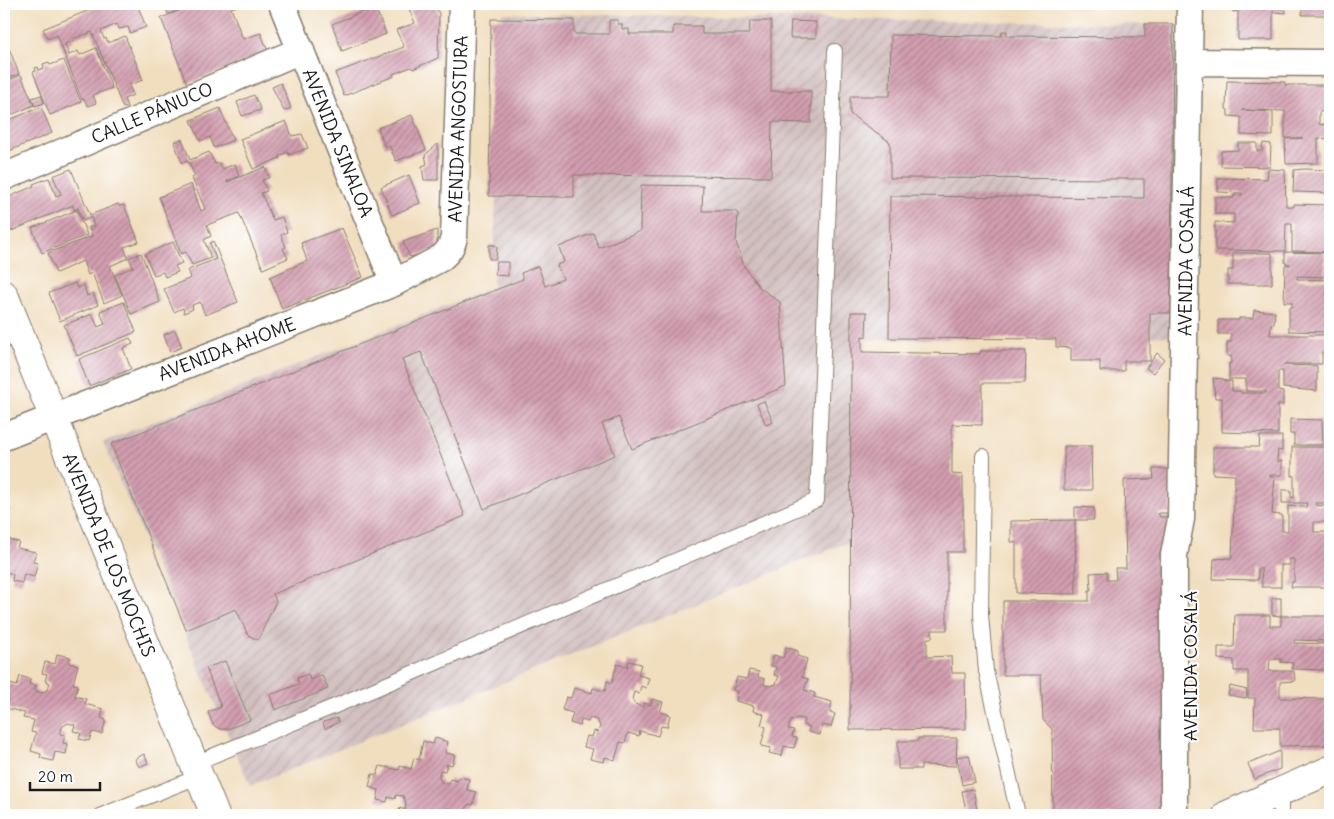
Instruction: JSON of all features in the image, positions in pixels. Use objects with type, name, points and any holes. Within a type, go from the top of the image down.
[{"type":"main road","name":"AVENIDA DE LOS MOCHIS","points":[[4,295],[215,815]]},
{"type":"main road","points":[[1227,815],[1281,804],[1330,770]]},
{"type":"street","name":"AVENIDA SINALOA","points":[[282,4],[394,283]]},
{"type":"street","name":"AVENIDA ANGOSTURA","points":[[447,253],[452,246],[454,237],[462,4]]},
{"type":"street","name":"AVENIDA COSALÁ","points":[[1174,815],[1174,555],[1181,519],[1190,4]]},
{"type":"street","name":"CALLE PÁNUCO","points":[[4,177],[301,50]]},
{"type":"street","points":[[1190,62],[1330,63]]},
{"type":"street","name":"AVENIDA AHOME","points":[[4,437],[394,283],[447,253]]},
{"type":"street","name":"AVENIDA COSALÁ","points":[[1181,519],[1189,554],[1190,815]]},
{"type":"lane","points":[[102,815],[340,704],[817,500],[835,51]]},
{"type":"lane","points":[[982,456],[980,616],[986,671],[1018,815]]},
{"type":"shaded area","points":[[502,13],[1177,25],[1178,336],[866,340],[858,538],[250,786],[103,442],[493,287]]},
{"type":"building","points":[[104,4],[137,4],[146,27],[130,33],[128,27],[119,29],[117,24],[101,31],[108,43],[125,36],[143,80],[129,85],[133,95],[124,99],[127,107],[123,108],[92,32],[72,39],[73,41],[65,44],[69,55],[78,51],[80,55],[96,48],[112,88],[93,95],[96,103],[88,106],[84,99],[82,100],[57,35],[48,39],[43,29]]},
{"type":"building","points":[[164,4],[193,4],[168,14]]},
{"type":"building","points":[[197,4],[243,4],[231,8],[243,39],[261,33],[268,52],[187,84],[161,18]]},
{"type":"building","points":[[407,4],[435,4],[439,14],[438,58],[413,69],[411,67],[393,74],[394,76],[344,96],[335,73],[404,47],[396,30],[415,23]]},
{"type":"building","points":[[1233,4],[1285,5],[1286,13],[1273,12],[1273,40],[1238,40],[1238,11],[1233,12]]},
{"type":"building","points":[[1302,4],[1330,4],[1330,15],[1302,15]]},
{"type":"building","points":[[375,7],[386,34],[342,51],[332,24]]},
{"type":"building","points":[[491,19],[574,20],[574,34],[609,34],[609,20],[618,20],[618,24],[622,24],[622,29],[629,29],[629,34],[673,34],[673,26],[702,26],[702,34],[749,34],[750,21],[771,21],[771,91],[811,91],[811,123],[772,122],[771,177],[574,175],[574,197],[489,196]]},
{"type":"building","points":[[791,21],[816,22],[816,38],[790,38]]},
{"type":"building","points":[[1145,24],[1173,24],[1171,313],[1150,313],[1150,361],[1124,361],[1124,371],[1100,371],[1100,361],[1071,361],[1071,348],[1056,347],[1056,339],[889,338],[890,196],[1144,198],[1144,179],[890,178],[890,142],[850,114],[850,96],[890,96],[891,35],[1001,36],[1002,31],[1007,31],[1007,36],[1145,37]]},
{"type":"building","points":[[8,46],[19,74],[4,80],[4,48]]},
{"type":"building","points":[[64,60],[81,102],[50,115],[33,72],[36,71],[35,68],[38,67],[39,70],[44,68],[43,64],[49,62],[50,65]]},
{"type":"building","points":[[21,75],[34,105],[4,118],[4,82]]},
{"type":"building","points":[[1227,81],[1285,82],[1285,85],[1326,85],[1326,87],[1330,87],[1330,119],[1327,119],[1327,111],[1319,112],[1319,124],[1329,125],[1329,139],[1318,138],[1318,163],[1286,164],[1285,139],[1303,138],[1285,138],[1285,111],[1242,110],[1273,112],[1273,136],[1241,135],[1241,117],[1228,116],[1228,110],[1226,109]]},
{"type":"building","points":[[281,83],[291,108],[284,111],[272,87]]},
{"type":"building","points":[[41,95],[44,103],[35,106],[32,98]]},
{"type":"building","points":[[254,95],[261,110],[242,116],[237,102]]},
{"type":"building","points":[[41,107],[52,133],[4,153],[4,122]]},
{"type":"building","points":[[220,108],[233,140],[214,148],[210,137],[200,141],[191,120]]},
{"type":"building","points":[[412,115],[426,150],[396,161],[389,145],[385,147],[378,128]]},
{"type":"building","points":[[286,121],[292,136],[302,134],[308,148],[289,155],[288,152],[279,156],[280,158],[253,169],[240,139]]},
{"type":"building","points":[[182,139],[190,160],[209,152],[215,164],[219,163],[222,169],[235,164],[239,176],[227,182],[265,167],[269,178],[262,180],[267,191],[261,193],[273,220],[282,217],[287,232],[281,235],[286,247],[283,249],[288,258],[263,269],[239,213],[207,225],[211,236],[204,240],[211,258],[192,265],[186,252],[181,254],[159,197],[191,184],[201,211],[205,209],[192,178],[195,176],[188,161],[182,163],[174,142]]},
{"type":"building","points":[[1238,143],[1257,143],[1257,151],[1262,151],[1263,143],[1271,144],[1270,167],[1221,166],[1221,151],[1238,150]]},
{"type":"building","points":[[438,144],[438,180],[424,180],[422,166],[427,164],[425,155]]},
{"type":"building","points":[[71,169],[90,215],[118,204],[119,206],[124,205],[139,242],[124,247],[128,258],[110,266],[122,295],[104,303],[92,273],[88,275],[83,261],[56,273],[48,253],[92,236],[89,227],[94,226],[91,217],[83,221],[78,208],[74,210],[73,205],[9,232],[4,220],[4,199],[49,178],[56,196],[61,194],[53,176]]},
{"type":"building","points":[[1268,169],[1285,170],[1286,206],[1294,207],[1294,204],[1330,205],[1330,252],[1292,251],[1292,224],[1286,224],[1285,251],[1215,250],[1215,222],[1234,223],[1234,214],[1215,214],[1215,197],[1234,198],[1234,195],[1242,195],[1242,193],[1218,192],[1218,178],[1267,179]]},
{"type":"building","points":[[1294,170],[1330,170],[1330,193],[1293,192]]},
{"type":"building","points":[[409,175],[420,203],[392,215],[381,187]]},
{"type":"building","points":[[641,185],[703,186],[702,211],[735,211],[738,214],[736,242],[744,266],[759,287],[780,302],[786,386],[632,449],[619,417],[602,424],[615,455],[484,509],[421,352],[402,359],[465,516],[273,594],[276,601],[258,640],[248,635],[236,609],[186,630],[111,444],[523,279],[521,273],[538,266],[545,286],[563,279],[557,265],[564,262],[559,247],[593,233],[599,248],[640,231]]},
{"type":"building","points":[[77,210],[87,235],[42,253],[32,228]]},
{"type":"building","points":[[342,228],[363,277],[282,309],[270,277],[307,261],[301,243]]},
{"type":"building","points":[[437,230],[437,249],[410,257],[403,242]]},
{"type":"building","points":[[213,241],[238,302],[205,315],[200,302],[192,305],[193,309],[184,313],[183,308],[174,312],[164,289],[191,278],[188,270],[216,259],[210,243]]},
{"type":"building","points":[[173,242],[182,263],[175,266],[178,272],[165,277],[163,272],[154,275],[145,254]]},
{"type":"building","points":[[489,245],[497,247],[496,259],[489,259]]},
{"type":"building","points":[[1285,252],[1325,253],[1325,277],[1297,276],[1297,279],[1330,280],[1330,332],[1289,331],[1289,307],[1292,307],[1292,302],[1284,302],[1285,265],[1290,265],[1285,263]]},
{"type":"building","points":[[141,253],[160,302],[131,314],[115,275],[133,267],[129,258]]},
{"type":"building","points":[[1233,253],[1272,253],[1272,284],[1228,284],[1228,270],[1233,270]]},
{"type":"building","points":[[496,262],[508,262],[508,276],[495,275]]},
{"type":"building","points":[[75,283],[77,288],[84,285],[87,296],[93,293],[98,305],[60,321],[49,293]]},
{"type":"building","points":[[124,302],[136,332],[77,356],[64,325],[92,314],[98,327],[105,324],[100,311]]},
{"type":"building","points":[[1254,310],[1275,312],[1274,324],[1271,324],[1270,335],[1330,335],[1330,353],[1322,352],[1322,364],[1283,365],[1317,366],[1317,391],[1283,388],[1283,371],[1278,371],[1278,391],[1283,392],[1283,405],[1278,405],[1278,434],[1222,432],[1222,398],[1215,398],[1213,378],[1232,381],[1232,391],[1266,393],[1266,391],[1246,391],[1246,379],[1229,379],[1231,356],[1227,356],[1227,342],[1231,342],[1231,334],[1218,334],[1218,320],[1253,318]]},
{"type":"building","points":[[851,312],[867,312],[866,337],[862,336],[862,352],[980,354],[980,351],[1026,351],[1025,383],[982,383],[982,425],[952,424],[952,474],[963,475],[963,552],[947,552],[947,630],[932,630],[932,638],[927,638],[927,657],[951,656],[952,673],[965,673],[966,729],[850,730]]},
{"type":"building","points":[[175,330],[182,347],[170,352],[164,335]]},
{"type":"building","points":[[130,338],[133,344],[123,348],[131,369],[89,386],[79,359]]},
{"type":"building","points":[[1157,353],[1164,359],[1153,373],[1146,368]]},
{"type":"building","points":[[764,401],[773,422],[766,425],[757,404]]},
{"type":"building","points":[[1290,419],[1322,420],[1323,445],[1294,445],[1294,434],[1290,434]]},
{"type":"building","points":[[1260,436],[1282,436],[1282,451],[1278,450],[1277,461],[1282,461],[1282,475],[1270,475],[1270,477],[1275,477],[1272,514],[1282,515],[1282,531],[1288,531],[1288,506],[1306,507],[1307,503],[1282,503],[1282,490],[1291,490],[1291,497],[1294,498],[1292,447],[1330,447],[1330,503],[1315,503],[1315,505],[1326,506],[1325,522],[1314,522],[1314,532],[1328,532],[1328,525],[1330,525],[1330,587],[1291,587],[1292,582],[1294,582],[1294,559],[1289,559],[1289,565],[1281,565],[1281,587],[1262,587],[1261,568],[1258,568],[1258,580],[1213,579],[1214,559],[1232,558],[1235,475],[1213,474],[1213,447],[1259,447]]},
{"type":"building","points":[[1064,446],[1091,446],[1092,490],[1064,490]]},
{"type":"building","points":[[1153,469],[1170,469],[1170,513],[1158,513],[1160,517],[1170,517],[1172,815],[1053,815],[1052,729],[1043,720],[1041,675],[1003,675],[1003,601],[1089,601],[1089,590],[1091,590],[1090,573],[1107,572],[1107,580],[1116,580],[1115,568],[1126,568],[1124,480],[1154,479]]},
{"type":"building","points":[[4,507],[10,508],[6,527],[10,528],[7,539],[19,542],[17,548],[36,552],[33,562],[38,563],[34,577],[24,574],[22,583],[12,581],[13,574],[6,572],[7,568],[4,567]]},
{"type":"building","points":[[1075,507],[1094,508],[1094,520],[1075,520]]},
{"type":"building","points":[[1075,520],[1076,594],[1016,593],[1016,542],[1011,542],[1011,521]]},
{"type":"building","points":[[1272,598],[1281,598],[1281,616],[1272,615]]},
{"type":"building","points":[[1235,615],[1270,615],[1270,626],[1281,626],[1281,616],[1330,616],[1330,641],[1294,640],[1294,643],[1327,644],[1326,670],[1292,669],[1293,663],[1281,662],[1281,659],[1270,659],[1269,671],[1294,671],[1295,681],[1280,682],[1280,698],[1326,699],[1329,745],[1280,746],[1280,728],[1254,728],[1255,698],[1248,698],[1248,671],[1234,671],[1234,660],[1218,659],[1218,647],[1234,647]]},
{"type":"building","points":[[786,647],[798,651],[797,656],[807,659],[802,677],[808,679],[804,690],[815,693],[814,697],[832,702],[830,713],[835,714],[831,727],[822,725],[820,735],[808,732],[810,727],[803,725],[804,719],[797,718],[791,721],[788,729],[794,730],[792,737],[797,738],[794,748],[784,746],[782,756],[769,753],[771,748],[761,746],[766,727],[761,725],[764,714],[753,711],[754,706],[736,701],[738,692],[733,690],[737,677],[747,679],[749,670],[759,672],[758,677],[765,679],[764,685],[771,686],[776,684],[779,676],[774,675],[776,667],[771,666],[774,655],[783,658]]},
{"type":"building","points":[[57,654],[70,657],[69,663],[78,665],[73,684],[78,685],[75,696],[86,699],[85,704],[103,709],[101,718],[106,720],[102,734],[92,732],[89,741],[79,739],[81,733],[73,731],[75,725],[68,723],[62,727],[60,734],[65,735],[63,743],[68,744],[66,754],[55,752],[53,761],[40,758],[41,754],[31,751],[36,733],[31,732],[34,720],[23,718],[25,713],[6,708],[9,697],[4,695],[7,683],[17,686],[20,676],[30,679],[29,684],[36,686],[35,691],[42,693],[47,690],[50,683],[45,681],[47,674],[42,673],[45,662],[55,664]]},
{"type":"building","points":[[225,661],[250,720],[228,729],[220,729],[213,725],[208,712],[221,707],[206,668]]},
{"type":"building","points":[[629,661],[641,664],[638,675],[649,678],[646,688],[641,686],[639,694],[634,692],[632,699],[635,704],[643,707],[644,703],[651,705],[652,699],[663,702],[660,712],[670,715],[667,727],[661,726],[658,736],[640,731],[639,736],[628,733],[625,743],[620,742],[615,760],[605,757],[604,762],[590,759],[593,749],[584,747],[587,736],[592,737],[594,731],[598,732],[600,726],[597,720],[590,718],[588,722],[581,720],[580,726],[570,723],[573,713],[562,710],[566,697],[571,698],[574,688],[592,693],[593,688],[605,691],[607,681],[612,683],[617,664],[627,667]]},
{"type":"building","points":[[308,674],[310,680],[322,675],[328,689],[275,710],[270,695],[299,684],[297,678]]},
{"type":"building","points":[[1230,686],[1247,690],[1246,698],[1228,695]]},
{"type":"building","points":[[337,718],[339,722],[325,729],[323,722]]},
{"type":"building","points":[[435,738],[448,742],[445,753],[455,755],[452,765],[447,764],[445,771],[440,770],[439,778],[442,783],[449,784],[450,779],[457,781],[459,777],[469,779],[467,790],[476,792],[473,805],[468,804],[465,813],[446,808],[445,813],[435,810],[434,815],[398,815],[400,808],[405,810],[406,803],[403,796],[396,795],[395,799],[388,797],[387,802],[377,800],[379,790],[369,787],[372,774],[377,775],[380,766],[399,770],[400,766],[411,769],[414,758],[419,760],[423,741],[433,744]]},
{"type":"building","points":[[918,738],[957,738],[956,766],[921,765],[921,769],[898,769],[898,741],[918,741]]},
{"type":"building","points":[[1280,751],[1280,769],[1255,779],[1248,764]]},
{"type":"building","points":[[144,754],[148,763],[139,767],[135,759]]},
{"type":"building","points":[[969,755],[975,782],[962,785],[957,757]]},
{"type":"building","points":[[973,789],[978,815],[967,815],[962,791]]}]
